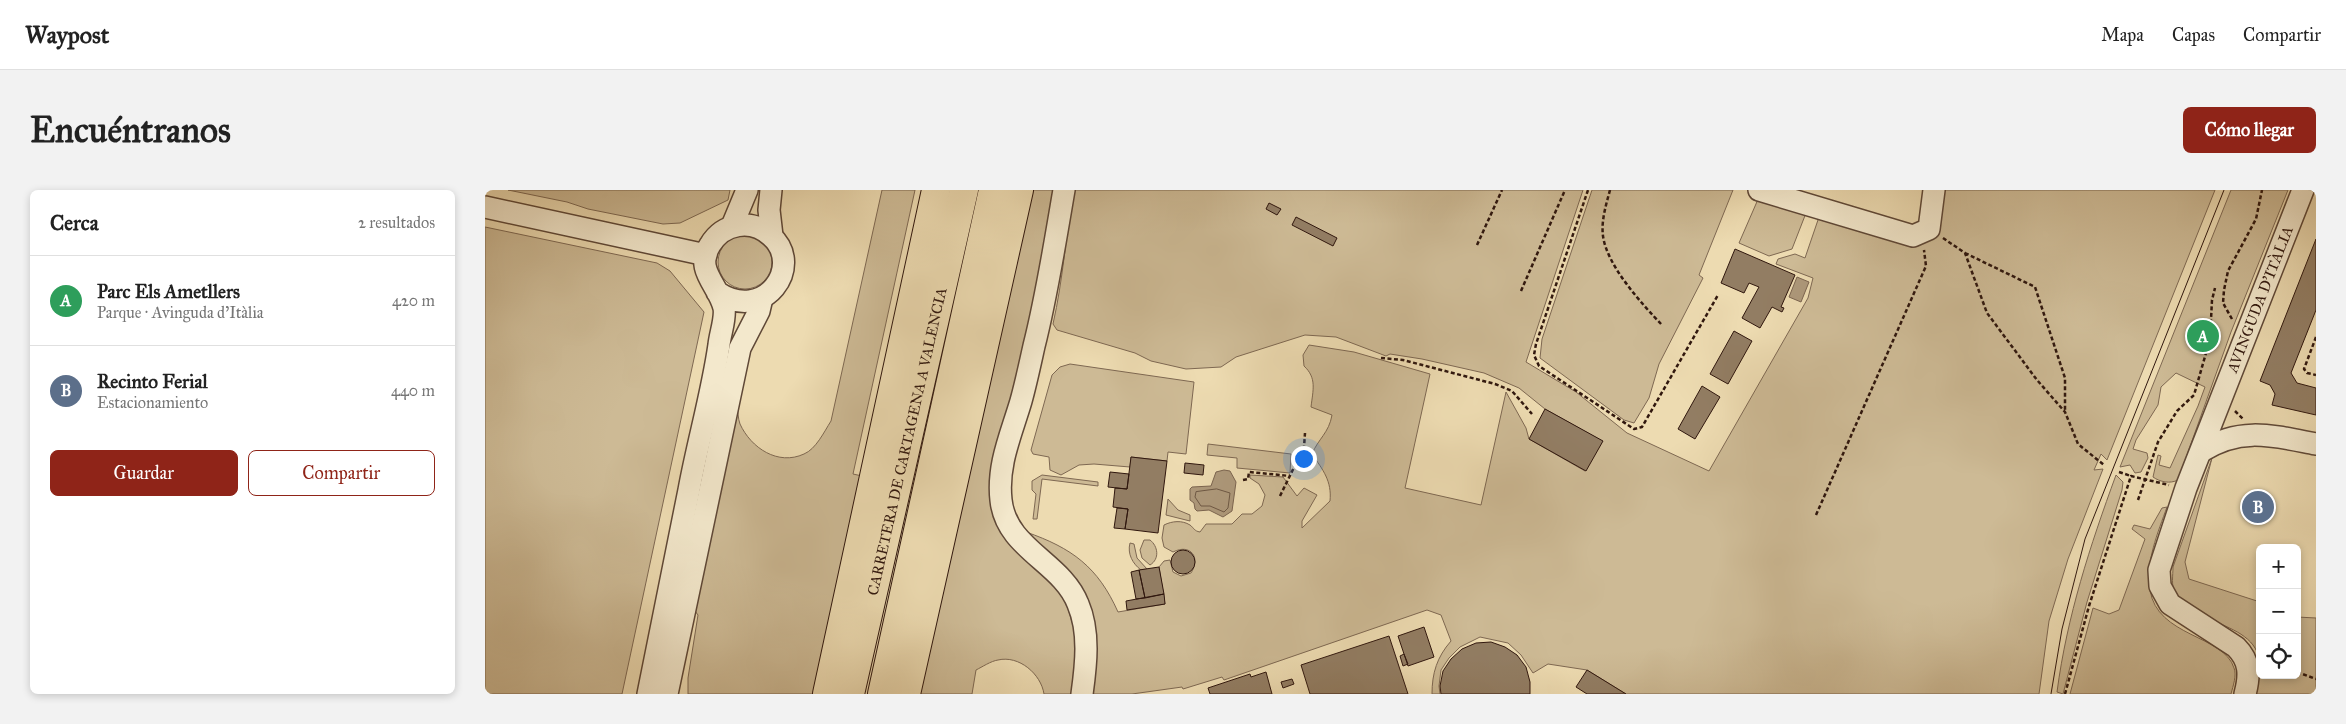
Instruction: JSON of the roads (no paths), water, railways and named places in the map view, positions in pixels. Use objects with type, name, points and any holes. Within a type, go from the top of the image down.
[{"type":"highway","points":[[827,694],[937,190]]},
{"type":"highway","name":"CARRETERA DE CARTAGENA A VALENCIA","points":[[850,694],[964,190]]},
{"type":"highway","name":"CARRETERA DE CARTAGENA A VALENCIA","points":[[882,694],[993,190]]},
{"type":"highway","points":[[906,694],[1019,190]]},
{"type":"street","points":[[732,226],[747,190]]},
{"type":"street","points":[[717,292],[728,300],[743,303],[763,298],[773,289],[780,278],[783,265],[782,255],[772,236],[769,210],[771,190]]},
{"type":"street","points":[[1064,190],[1036,339],[1021,401],[1004,451],[999,476],[1001,503],[1011,531],[1031,553],[1058,576],[1079,604],[1086,642],[1086,666],[1082,694]]},
{"type":"street","points":[[1759,190],[1913,236],[1926,231],[1934,190]]},
{"type":"street","name":"AVINGUDA D'ITÀLIA","points":[[2245,694],[2248,672],[2247,661],[2243,654],[2236,647],[2171,604],[2160,586],[2159,570],[2186,488],[2303,190]]},
{"type":"street","points":[[485,207],[707,255]]},
{"type":"street","points":[[662,693],[689,488],[715,371],[724,308],[717,292],[706,275],[705,263],[709,246],[720,233],[732,226],[753,226],[772,236]]},
{"type":"street","points":[[662,693],[740,348],[759,312],[763,298]]},
{"type":"street","points":[[2218,409],[2237,435]]},
{"type":"street","points":[[2202,451],[2215,443],[2237,435],[2260,434],[2316,444]]},
{"type":"water","points":[[1797,277],[1809,282],[1801,302],[1789,297]]},
{"type":"water","points":[[1230,471],[1236,482],[1232,511],[1223,517],[1209,510],[1197,511],[1194,503],[1190,500],[1190,489],[1192,487],[1211,486],[1216,472]]},
{"type":"tram line","points":[[2051,694],[2062,629],[2085,539],[2224,190]]},
{"type":"place","name":"Parc Els Ametllers","points":[[2203,336]]},
{"type":"place","name":"Recinto Ferial","points":[[2258,507]]}]
